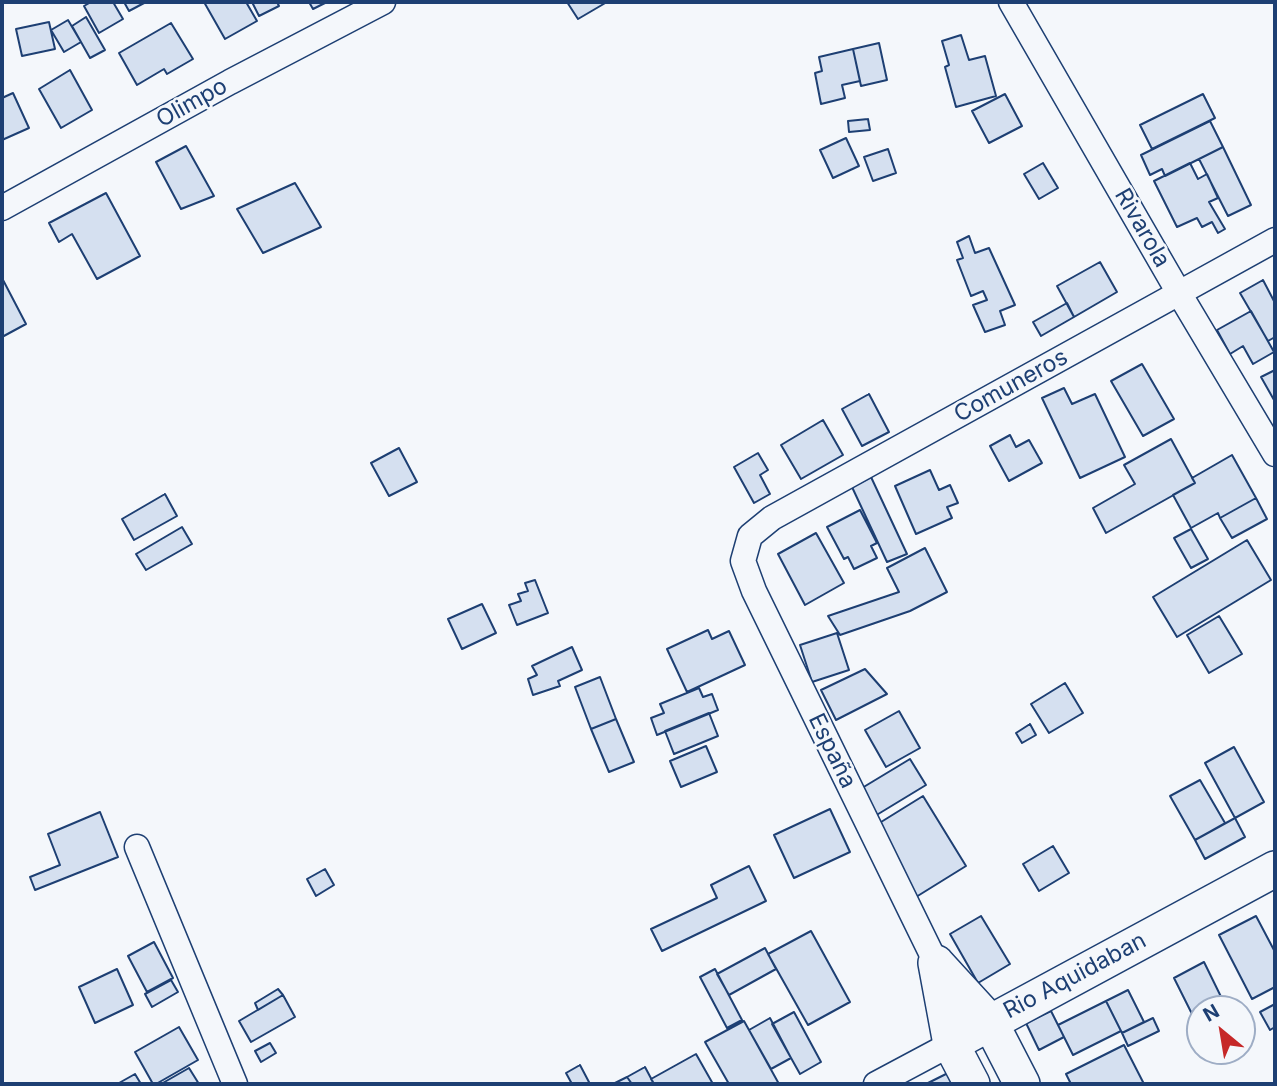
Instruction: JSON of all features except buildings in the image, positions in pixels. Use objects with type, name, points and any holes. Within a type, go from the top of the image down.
[{"type":"street","name":"Olimpo","points":[[2,208],[230,82],[383,2]]},
{"type":"street","name":"Rivarola","points":[[1011,2],[1275,454]]},
{"type":"street","name":"Comuneros","points":[[750,536],[772,518],[1275,240]]},
{"type":"street","name":"España","points":[[750,536],[743,561],[754,591],[936,963]]},
{"type":"street","points":[[137,847],[235,1084]]},
{"type":"street","name":"Rio Aquidaban","points":[[876,1084],[1275,869]]},
{"type":"street","points":[[936,963],[990,1022],[1023,1084]]},
{"type":"street","points":[[936,963],[951,1044],[972,1084]]}]
